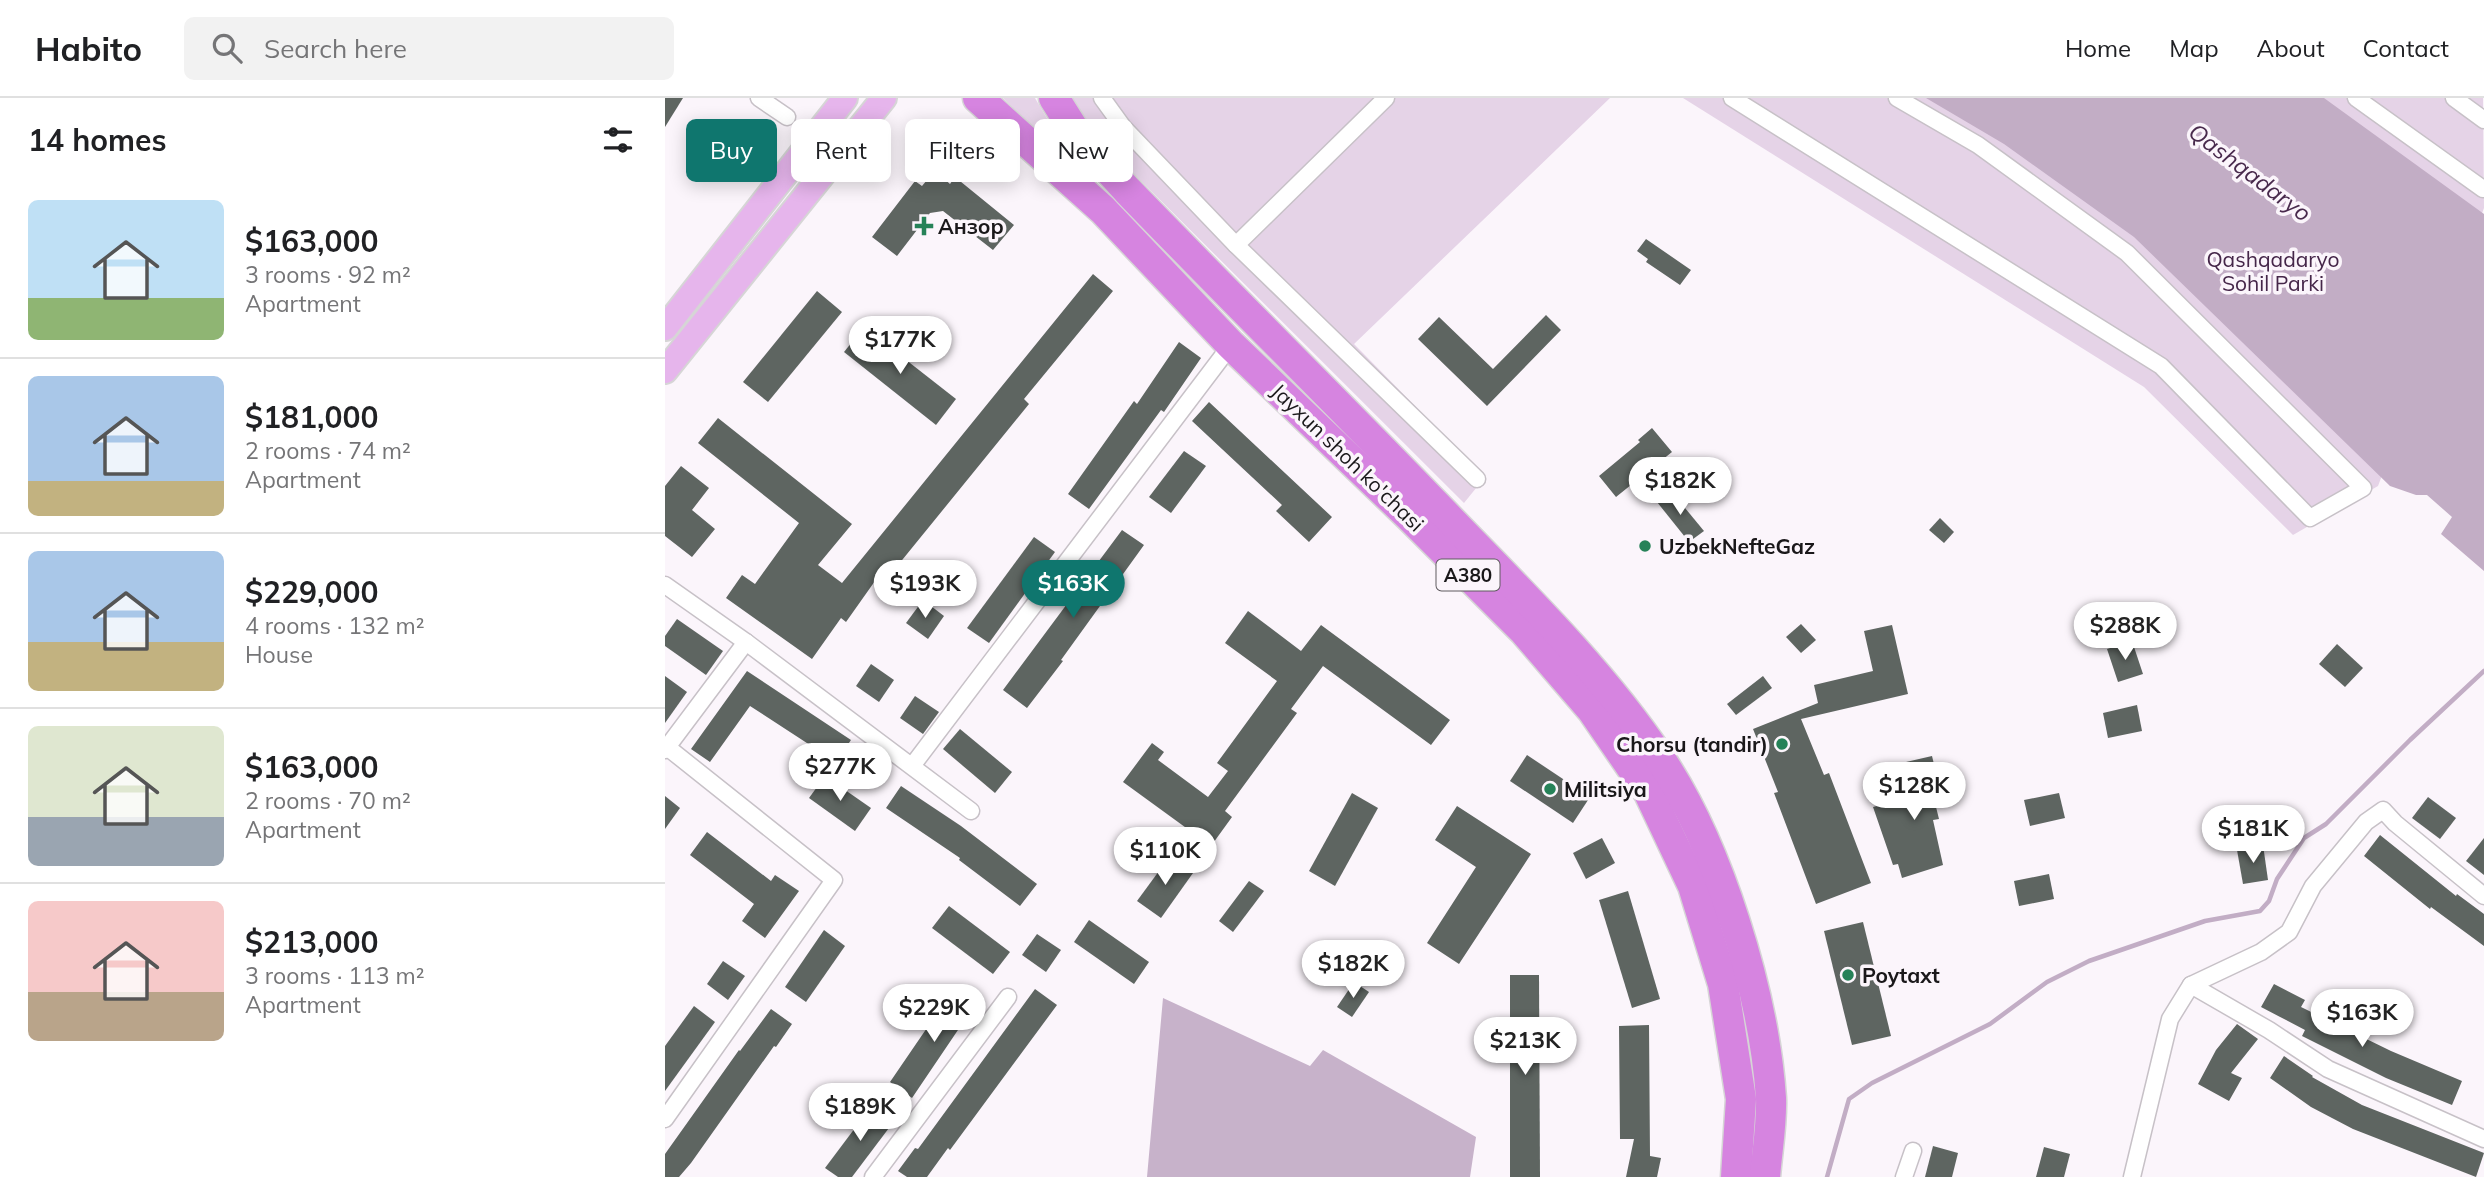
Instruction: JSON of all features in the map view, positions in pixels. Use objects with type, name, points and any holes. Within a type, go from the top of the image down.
[{"type":"highway","name":"Jayxun shoh ko'chasi","points":[[978,98],[1103,210],[1231,345],[1524,631],[1592,710],[1649,793],[1693,886],[1723,984],[1741,1099],[1736,1177]]},
{"type":"highway","name":"Jayxun shoh ko'chasi","points":[[1054,98],[1078,136],[1127,190],[1545,617],[1660,757],[1692,816],[1721,883],[1748,965],[1765,1044],[1771,1099],[1765,1177]]},
{"type":"highway","points":[[1103,210],[1127,190]]},
{"type":"main road","points":[[665,328],[845,98]]},
{"type":"main road","points":[[665,370],[884,98]]},
{"type":"street","points":[[759,98],[787,117]]},
{"type":"street","points":[[1102,98],[1123,127],[1236,245],[1477,479]]},
{"type":"street","points":[[1236,245],[1386,98]]},
{"type":"street","points":[[1731,98],[2161,366],[2310,518],[2364,488],[2127,253],[1978,145],[1898,98]]},
{"type":"street","points":[[2356,98],[2483,190]]},
{"type":"street","points":[[2455,98],[2484,120]]},
{"type":"street","points":[[912,766],[1231,345]]},
{"type":"street","points":[[665,585],[746,642],[971,811]]},
{"type":"street","points":[[665,1119],[834,880],[666,749],[746,642]]},
{"type":"street","points":[[2131,1177],[2170,1019],[2191,985],[2262,952],[2289,932],[2313,886],[2365,822],[2383,810],[2395,823],[2484,896]]},
{"type":"street","points":[[2191,985],[2269,1030],[2328,1069],[2484,1139]]},
{"type":"street","points":[[873,1177],[1008,997]]},
{"type":"street","points":[[1904,1177],[1913,1151]]},
{"type":"green space","points":[[1003,98],[1035,98],[1047,119],[1034,119],[1034,128]]},
{"type":"green space","points":[[1071,98],[1610,98],[1354,344],[1485,477],[1464,503],[1133,173],[1133,119],[1086,119]]},
{"type":"green space","name":"Qashqadaryo Sohil Parki","points":[[1683,98],[2483,98],[2484,208],[2378,486],[2293,535],[2144,387]]},
{"type":"shaded area","points":[[1163,998],[1310,1066],[1323,1050],[1476,1137],[1470,1177],[1147,1177]]},
{"type":"water","name":"Qashqadaryo","points":[[1926,98],[2324,98],[2484,214],[2484,571],[2441,534],[2452,517],[2427,495],[2416,495],[2390,486],[2134,237],[2004,144]]},
{"type":"building","points":[[665,98],[683,98],[665,127]]},
{"type":"building","points":[[914,182],[922,186],[925,182],[961,182],[1014,225],[993,250],[943,211],[930,213],[897,256],[872,237]]},
{"type":"building","points":[[1646,239],[1691,270],[1680,285],[1646,262],[1648,259],[1637,251]]},
{"type":"building","points":[[1093,274],[1113,291],[1024,399],[1029,404],[881,586],[875,581],[846,622],[841,618],[812,659],[726,598],[742,575],[755,584],[799,523],[698,443],[718,418],[852,524],[818,565],[842,583]]},
{"type":"building","points":[[817,291],[842,312],[768,402],[743,382]]},
{"type":"building","points":[[1546,315],[1561,330],[1487,406],[1418,339],[1439,317],[1493,369]]},
{"type":"building","points":[[864,327],[956,399],[936,425],[844,352]]},
{"type":"building","points":[[1179,342],[1201,358],[1164,412],[1161,410],[1089,509],[1068,494],[1134,401],[1137,404]]},
{"type":"building","points":[[1209,402],[1332,517],[1309,542],[1276,511],[1282,505],[1192,421]]},
{"type":"building","points":[[1652,428],[1672,452],[1616,497],[1599,476],[1640,442],[1638,440]]},
{"type":"building","points":[[1184,451],[1206,466],[1171,513],[1149,497]]},
{"type":"building","points":[[681,466],[709,488],[692,510],[715,529],[692,557],[665,536],[665,486]]},
{"type":"building","points":[[1671,491],[1704,531],[1689,542],[1657,502]]},
{"type":"building","points":[[1940,518],[1954,532],[1944,543],[1929,530]]},
{"type":"building","points":[[1122,530],[1144,545],[1027,708],[1003,690]]},
{"type":"building","points":[[1034,537],[1055,552],[989,643],[967,628]]},
{"type":"building","points":[[923,600],[944,616],[928,639],[906,623]]},
{"type":"building","points":[[1248,611],[1301,651],[1321,625],[1450,720],[1431,745],[1323,666],[1291,709],[1297,713],[1225,811],[1232,817],[1211,846],[1123,782],[1152,743],[1164,752],[1158,760],[1208,797],[1228,771],[1217,763],[1277,681],[1225,643]]},
{"type":"building","points":[[677,619],[723,651],[706,675],[665,646],[665,636]]},
{"type":"building","points":[[1801,624],[1816,640],[1801,653],[1786,637]]},
{"type":"building","points":[[1892,625],[1908,694],[1801,719],[1824,775],[1829,773],[1871,883],[1816,904],[1774,793],[1778,792],[1753,729],[1818,703],[1814,685],[1873,671],[1864,631]]},
{"type":"building","points":[[2132,641],[2143,674],[2118,682],[2107,649]]},
{"type":"building","points":[[2337,644],[2363,668],[2345,687],[2319,664]]},
{"type":"building","points":[[871,664],[894,680],[879,702],[856,686]]},
{"type":"building","points":[[747,671],[851,740],[836,762],[750,706],[710,762],[691,749]]},
{"type":"building","points":[[665,676],[687,692],[665,723]]},
{"type":"building","points":[[1763,676],[1772,688],[1736,715],[1727,704]]},
{"type":"building","points":[[915,696],[939,712],[923,734],[900,718]]},
{"type":"building","points":[[2137,705],[2142,731],[2108,738],[2103,713]]},
{"type":"building","points":[[960,729],[1012,772],[995,793],[943,749]]},
{"type":"building","name":"Militsiya","points":[[1527,755],[1590,797],[1573,823],[1510,781]]},
{"type":"building","points":[[1932,756],[1943,801],[1935,803],[1939,819],[1933,820],[1943,865],[1902,878],[1898,864],[1893,865],[1873,807],[1914,796],[1906,762]]},
{"type":"building","points":[[825,776],[871,808],[855,831],[809,798]]},
{"type":"building","points":[[901,786],[961,826],[1037,884],[1020,906],[959,860],[960,858],[886,808]]},
{"type":"building","points":[[1352,793],[1378,808],[1335,886],[1309,871]]},
{"type":"building","points":[[2059,793],[2065,818],[2030,826],[2024,800]]},
{"type":"building","points":[[665,796],[680,808],[665,829]]},
{"type":"building","points":[[2428,797],[2456,818],[2440,839],[2412,818]]},
{"type":"building","points":[[1457,806],[1531,854],[1459,964],[1427,943],[1476,867],[1435,840]]},
{"type":"building","points":[[707,832],[771,881],[775,875],[799,891],[765,938],[742,921],[754,904],[690,855]]},
{"type":"building","points":[[2380,835],[2456,896],[2457,894],[2484,914],[2484,946],[2431,907],[2430,909],[2364,856]]},
{"type":"building","points":[[1602,838],[1615,863],[1586,879],[1573,853]]},
{"type":"building","points":[[2484,838],[2484,875],[2466,861]]},
{"type":"building","points":[[2263,845],[2268,880],[2243,884],[2237,850]]},
{"type":"building","points":[[1170,856],[1193,873],[1161,918],[1137,901]]},
{"type":"building","points":[[2049,874],[2054,899],[2019,906],[2014,881]]},
{"type":"building","points":[[1249,881],[1264,891],[1233,932],[1219,921]]},
{"type":"building","points":[[1628,891],[1660,999],[1632,1008],[1599,900]]},
{"type":"building","points":[[949,906],[1010,952],[993,974],[932,928]]},
{"type":"building","points":[[1089,920],[1149,962],[1134,984],[1074,942]]},
{"type":"building","points":[[1863,922],[1891,1036],[1852,1045],[1824,931]]},
{"type":"building","points":[[824,930],[845,946],[806,1002],[785,987]]},
{"type":"building","points":[[1037,934],[1061,950],[1046,972],[1022,955]]},
{"type":"building","points":[[723,961],[745,976],[728,1000],[707,984]]},
{"type":"building","points":[[1510,975],[1539,975],[1540,1177],[1510,1177]]},
{"type":"building","points":[[1354,982],[1369,992],[1352,1017],[1337,1007]]},
{"type":"building","points":[[2274,984],[2305,1000],[2301,1007],[2391,1051],[2462,1081],[2452,1105],[2386,1078],[2302,1036],[2305,1030],[2261,1007]]},
{"type":"building","points":[[1035,989],[1057,1005],[950,1150],[948,1148],[927,1177],[907,1177],[898,1171],[915,1148],[918,1149]]},
{"type":"building","points":[[957,990],[979,1005],[962,1029],[960,1027],[912,1098],[890,1082],[931,1022],[933,1023]]},
{"type":"building","points":[[694,1006],[715,1022],[665,1091],[665,1046]]},
{"type":"building","points":[[771,1009],[792,1024],[691,1163],[679,1177],[665,1177],[665,1154]]},
{"type":"building","points":[[2237,1024],[2258,1039],[2231,1073],[2242,1078],[2229,1101],[2198,1084],[2216,1050]]},
{"type":"building","points":[[1649,1025],[1650,1156],[1661,1158],[1657,1177],[1626,1177],[1634,1139],[1620,1139],[1619,1026]]},
{"type":"building","points":[[2284,1056],[2312,1077],[2362,1105],[2484,1153],[2476,1177],[2353,1129],[2311,1107],[2270,1078]]},
{"type":"building","points":[[873,1104],[895,1120],[852,1177],[838,1177],[825,1168]]},
{"type":"building","points":[[1933,1146],[1958,1153],[1952,1177],[1925,1177]]},
{"type":"building","points":[[2044,1147],[2070,1154],[2064,1177],[2036,1177]]},
{"type":"waterway","points":[[1827,1177],[1849,1099],[1872,1083],[1990,1024],[2047,982],[2089,961],[2205,921],[2260,911],[2269,901],[2277,879],[2304,838],[2326,824],[2484,671]]},
{"type":"place","name":"Анзор","points":[[924,226]]},
{"type":"place","name":"UzbekNefteGaz","points":[[1645,546]]},
{"type":"place","name":"Chorsu (tandir)","points":[[1782,744]]},
{"type":"place","name":"Militsiya","points":[[1550,789]]},
{"type":"place","name":"Poytaxt","points":[[1848,975]]}]
